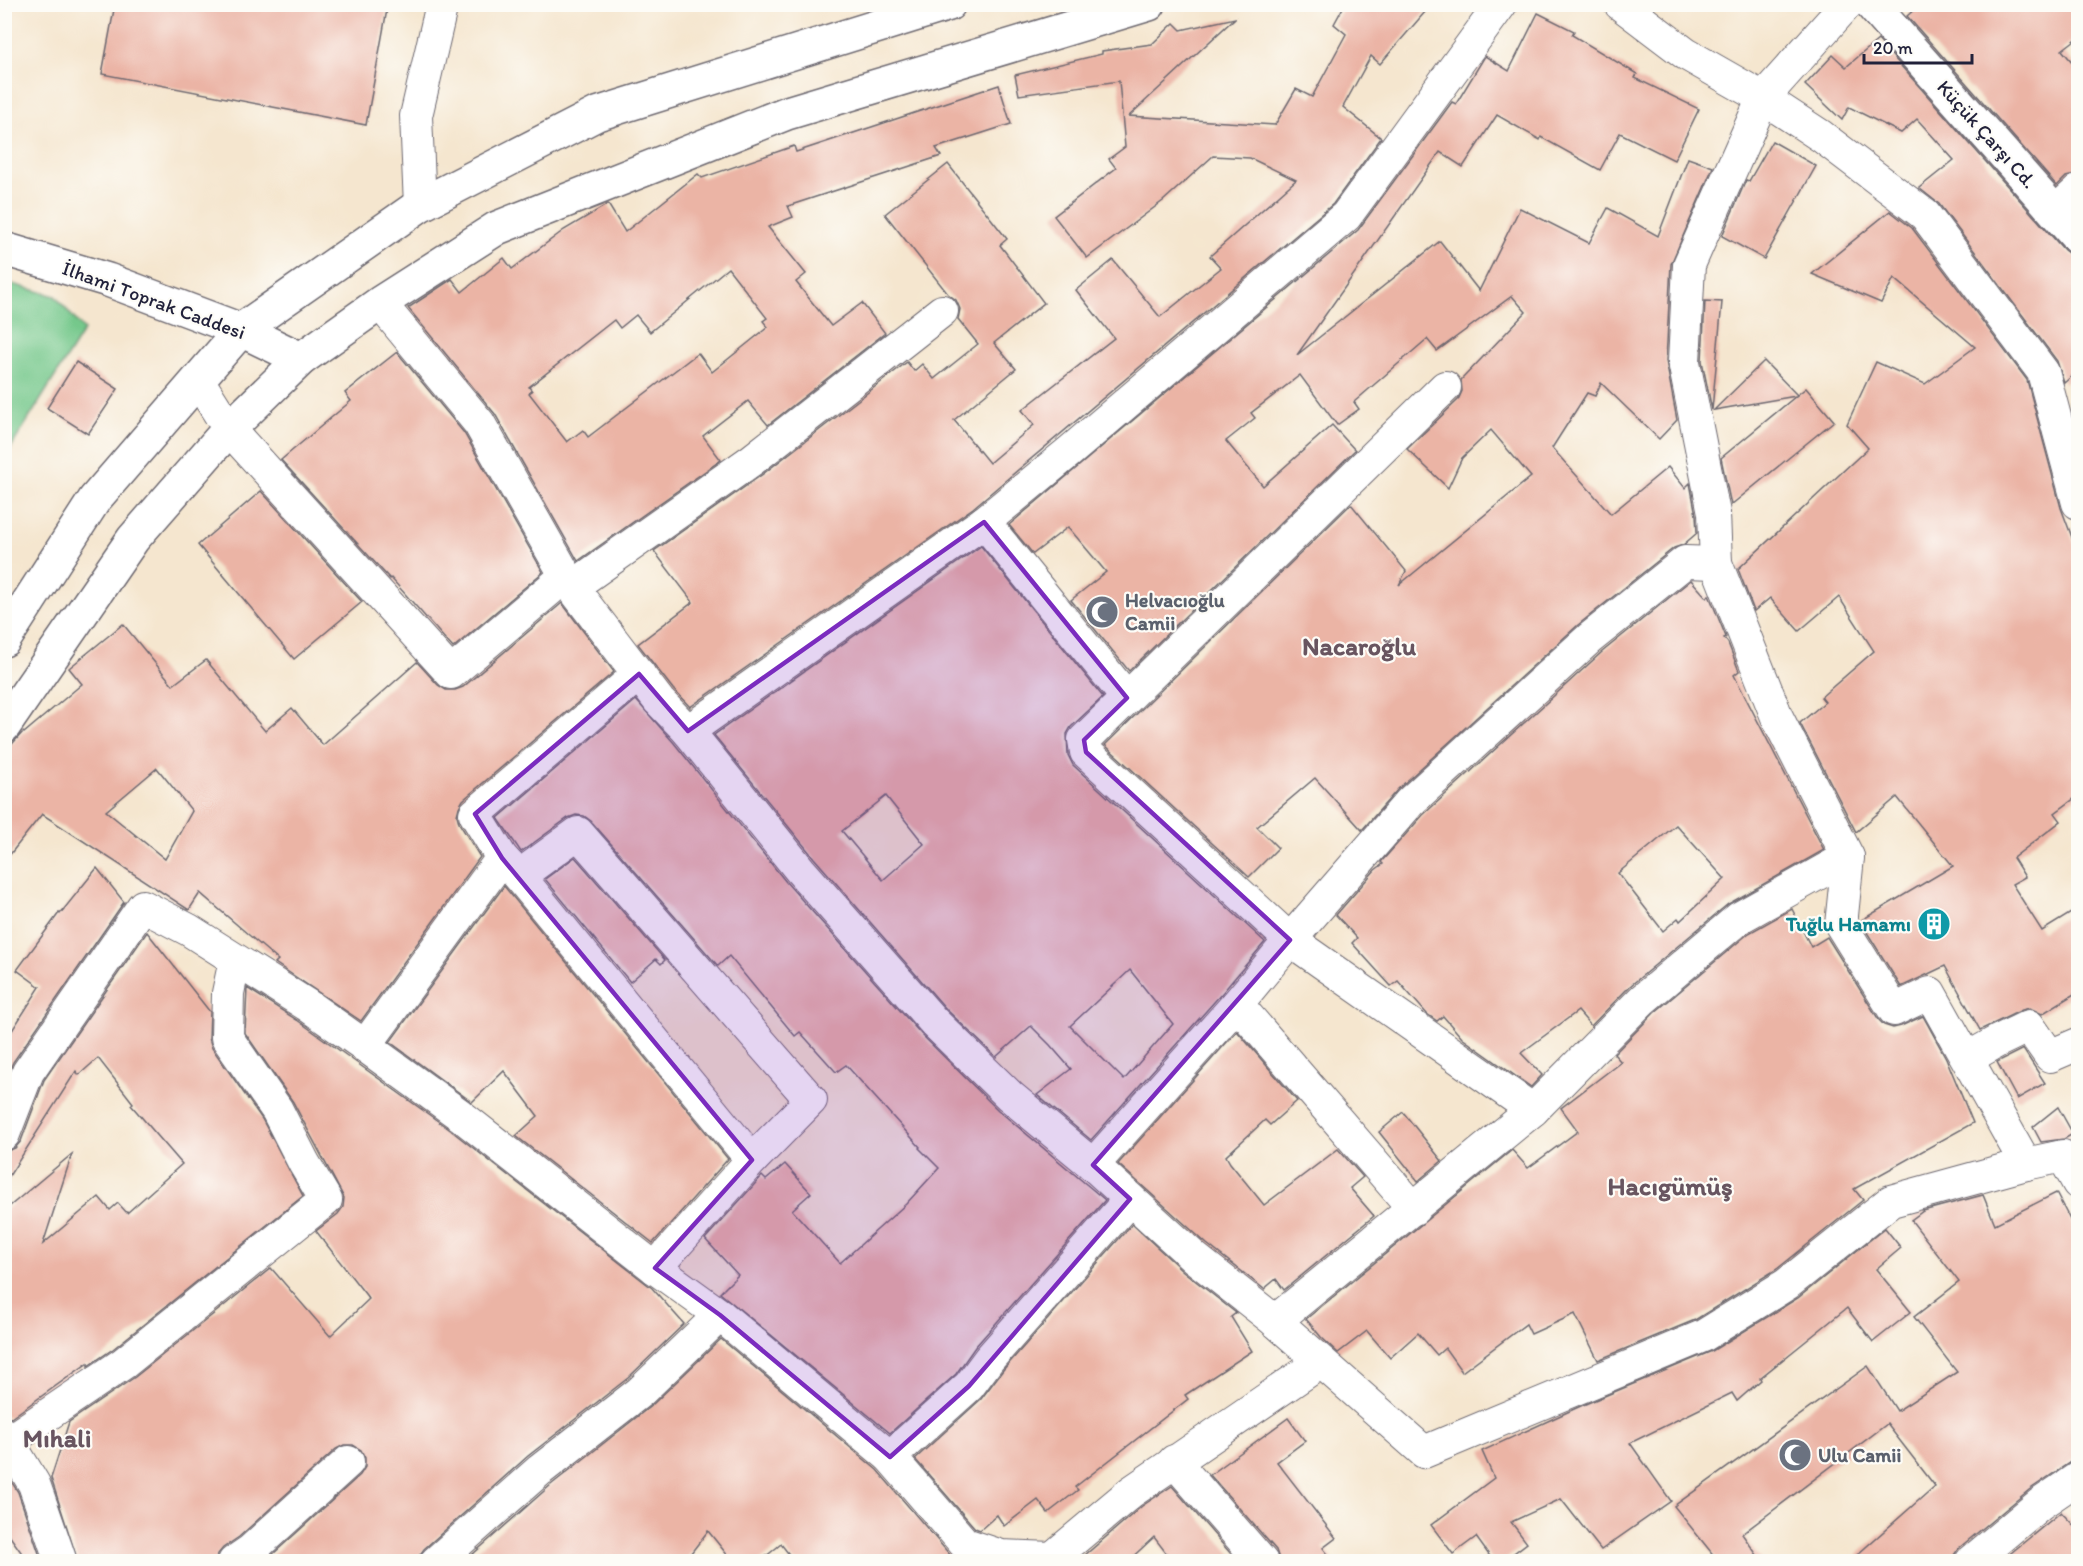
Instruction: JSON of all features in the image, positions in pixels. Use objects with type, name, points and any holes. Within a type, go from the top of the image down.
[{"type":"main road","points":[[4,640],[94,499],[241,330],[420,205],[597,114],[949,4]]},
{"type":"main road","points":[[4,726],[133,539],[229,429],[301,359],[380,303],[497,228],[787,113],[1149,4]]},
{"type":"main road","name":"Küçük Çarşı Cd.","points":[[1871,4],[2067,201],[2079,238]]},
{"type":"main road","name":"İlhami Toprak Caddesi","points":[[4,249],[108,280],[241,330],[301,359]]},
{"type":"street","points":[[420,205],[416,116],[442,4]]},
{"type":"street","points":[[688,731],[984,522],[1070,452],[1346,216],[1502,4]]},
{"type":"street","points":[[1620,4],[1686,54],[1763,98],[1821,136],[1925,215],[2043,372],[2079,503]]},
{"type":"street","points":[[1847,4],[1763,98],[1689,265],[1684,362],[1714,513],[1716,562],[1777,717],[1848,857],[1841,925],[1894,1010],[1930,993],[2026,1164]]},
{"type":"street","points":[[380,303],[479,423],[572,587],[659,701],[688,731],[800,870],[934,1022],[1010,1096],[1093,1165],[1195,1258],[1275,1321],[1424,1452],[1703,1336],[1787,1284],[1891,1201],[2063,1156],[2079,1183]]},
{"type":"street","points":[[572,587],[752,460],[942,311]]},
{"type":"street","points":[[198,380],[229,429],[451,673],[561,580],[572,587]]},
{"type":"street","points":[[1444,387],[1084,740],[1086,752],[1290,940],[1533,1110]]},
{"type":"street","points":[[984,522],[1127,698]]},
{"type":"street","points":[[1093,1165],[1237,1004],[1410,802],[1590,638],[1685,562],[1716,562]]},
{"type":"street","points":[[639,674],[476,814],[510,867],[752,1160]]},
{"type":"street","points":[[365,1046],[510,867],[578,833],[811,1100],[752,1160],[655,1268]]},
{"type":"street","points":[[1275,1321],[1533,1110],[1642,1000],[1739,918],[1848,857]]},
{"type":"street","points":[[4,1134],[28,1072],[143,906],[189,930],[308,1005],[460,1115],[655,1268],[720,1315],[890,1457],[965,1544],[1001,1556],[1054,1560],[1131,1492],[1321,1362]]},
{"type":"street","points":[[61,1562],[34,1484],[7,1437],[124,1363],[326,1200],[277,1110],[227,1038],[228,993],[236,960]]},
{"type":"street","points":[[1237,1004],[1414,1209]]},
{"type":"street","points":[[1968,1058],[2029,1026],[2050,1056],[2079,1044]]},
{"type":"street","points":[[890,1457],[969,1386],[989,1359],[1130,1199]]},
{"type":"street","points":[[436,1562],[540,1470],[640,1392],[720,1315]]},
{"type":"street","points":[[1174,1461],[1262,1562]]},
{"type":"street","points":[[249,1558],[348,1462]]},
{"type":"street","points":[[1971,1562],[2040,1504],[2079,1478]]},
{"type":"highlighted area","points":[[984,522],[1127,698],[1084,740],[1086,752],[1290,940],[1093,1165],[1130,1199],[969,1386],[890,1457],[720,1315],[655,1268],[752,1160],[502,858],[475,814],[639,674],[688,731]]},
{"type":"green space","points":[[5,282],[55,296],[84,330],[5,457]]},
{"type":"building","points":[[115,4],[388,4],[366,125],[102,74]]},
{"type":"building","points":[[1345,4],[1432,4],[1380,64],[1371,56],[1343,107],[1381,138],[1333,204],[973,508],[690,707],[638,644],[693,602],[654,551],[763,474],[907,362],[914,371],[922,364],[934,379],[978,344],[958,319],[960,309],[956,300],[948,294],[885,214],[948,164],[1007,239],[1000,245],[1044,303],[994,343],[1016,369],[954,420],[989,463],[1034,425],[1022,410],[1114,338],[1076,290],[1113,260],[1160,317],[1221,268],[1210,256],[1296,180],[1250,158],[1213,156],[1163,201],[1087,258],[1054,216],[1116,168],[1109,159],[1125,147],[1119,81],[1019,95],[1015,75],[1102,54],[1102,51],[1152,44],[1174,23],[1181,30],[1235,18],[1129,116],[1275,125],[1296,89],[1312,97],[1346,34],[1334,24]]},
{"type":"building","points":[[1921,4],[2079,4],[2079,37],[2062,50],[2079,70],[2079,174],[2066,177],[2057,186],[1907,16]]},
{"type":"building","points":[[1538,13],[1574,31],[1572,35],[1637,74],[1635,78],[1699,109],[1674,160],[1620,133],[1600,170],[1497,115],[1463,167],[1440,152],[1297,355],[1440,241],[1479,291],[1520,208],[1589,243],[1608,208],[1658,236],[1688,158],[1713,167],[1671,264],[1666,361],[1677,420],[1659,439],[1601,383],[1595,396],[1587,393],[1552,448],[1611,514],[1668,467],[1685,488],[1690,483],[1697,533],[1683,545],[1674,548],[1578,625],[1398,789],[1362,830],[1315,778],[1257,827],[1278,848],[1249,877],[1105,745],[1351,504],[1406,571],[1399,585],[1531,477],[1491,430],[1462,458],[1448,488],[1407,449],[1458,400],[1462,391],[1461,380],[1526,312],[1512,296],[1437,351],[1427,339],[1354,402],[1359,409],[1337,425],[1300,375],[1251,413],[1255,418],[1226,441],[1263,486],[1332,425],[1355,450],[1129,671],[1071,600],[1106,572],[1068,527],[1033,554],[1009,525],[1358,230],[1452,102],[1456,104],[1485,56],[1509,71]]},
{"type":"building","points":[[1878,40],[2064,250],[2072,256],[2079,256],[2079,370],[2064,383],[2057,361],[1939,204],[1919,188],[1954,160],[1917,119],[1901,133],[1849,107],[1842,120],[1805,85],[1833,55],[1846,67]]},
{"type":"building","points":[[999,85],[1011,124],[936,148],[941,156],[788,206],[793,217],[768,227],[806,274],[796,282],[831,326],[862,303],[885,333],[768,425],[748,401],[703,436],[721,460],[578,561],[495,414],[408,308],[452,279],[462,292],[504,258],[512,269],[564,230],[608,204],[625,232],[698,174],[702,178],[794,146],[796,152]],"holes":[[[728,268],[767,318],[763,321],[768,327],[712,372],[698,353],[588,437],[583,430],[567,442],[529,393],[532,391],[529,387],[614,320],[620,328],[636,315],[650,332]]]},
{"type":"building","points":[[1772,141],[1816,166],[1764,259],[1722,236],[1746,180],[1749,181]]},
{"type":"building","points":[[1890,211],[1912,228],[2027,380],[2061,508],[2079,556],[2079,795],[2055,813],[2061,821],[2013,858],[2025,877],[2012,884],[2042,931],[2079,908],[2079,991],[2042,1014],[2030,1008],[2022,1010],[1980,1030],[1945,966],[1901,987],[1860,921],[1953,866],[1897,797],[1856,832],[1800,723],[1825,702],[1821,697],[1874,651],[1839,597],[1799,631],[1770,598],[1754,611],[1738,569],[1868,448],[1847,424],[1876,362],[1925,384],[1975,347],[1894,278],[1881,303],[1812,274]]},
{"type":"building","points":[[1705,301],[1722,302],[1712,410],[1702,361]]},
{"type":"building","points":[[397,352],[464,433],[543,572],[453,648],[281,460],[351,401],[345,393]]},
{"type":"building","points":[[1764,361],[1797,395],[1806,388],[1834,421],[1731,505],[1721,458],[1796,396],[1714,410]]},
{"type":"building","points":[[76,362],[118,389],[88,434],[47,408]]},
{"type":"building","points":[[261,491],[362,602],[294,659],[198,545]]},
{"type":"building","points":[[981,546],[1103,697],[1071,727],[1067,734],[1068,755],[1073,765],[1265,942],[1091,1140],[1037,1095],[1071,1069],[1050,1045],[1031,1026],[996,1057],[947,1010],[814,858],[714,735]],"holes":[[[886,796],[924,844],[883,880],[842,831]],[[1130,970],[1173,1024],[1124,1080],[1070,1026]]]},
{"type":"building","points":[[1691,580],[1707,598],[1709,595],[1726,637],[1724,638],[1739,671],[1734,675],[1824,850],[1728,904],[1630,986],[1591,1026],[1578,1011],[1521,1053],[1542,1075],[1531,1087],[1462,1038],[1443,1016],[1437,1021],[1427,1014],[1398,981],[1391,986],[1352,943],[1357,938],[1336,915],[1375,870],[1383,864],[1381,862],[1423,815],[1602,652]],"holes":[[[1676,825],[1725,879],[1680,921],[1678,918],[1663,931],[1618,873]]]},
{"type":"building","points":[[562,603],[614,672],[463,800],[457,815],[459,823],[480,857],[361,1021],[275,963],[278,960],[200,893],[189,910],[42,814],[4,862],[4,749],[82,684],[69,668],[123,624],[173,685],[206,660],[265,731],[292,708],[323,745],[417,662],[438,685],[446,690],[463,687]],"holes":[[[157,768],[192,811],[165,859],[106,811]]]},
{"type":"building","points":[[636,700],[674,743],[786,882],[921,1034],[998,1110],[1105,1200],[975,1347],[956,1374],[890,1433],[720,1293],[738,1275],[705,1239],[762,1176],[766,1180],[785,1164],[811,1193],[792,1210],[840,1263],[906,1204],[939,1168],[846,1065],[836,1072],[800,1032],[795,1036],[729,956],[718,966],[591,821],[584,816],[576,815],[568,818],[521,852],[498,818]]},
{"type":"building","points":[[575,857],[665,960],[661,964],[656,959],[630,982],[545,879]]},
{"type":"building","points":[[97,868],[124,902],[13,1062],[4,1083],[4,1043],[40,987],[17,970],[59,913]]},
{"type":"building","points":[[504,886],[728,1159],[653,1243],[516,1136],[538,1116],[504,1071],[472,1102],[390,1042]]},
{"type":"building","points":[[1792,909],[1811,947],[1827,937],[1884,1025],[1893,1028],[1923,1016],[1946,1058],[1973,1123],[1854,1189],[1863,1200],[1777,1269],[1695,1320],[1598,1360],[1575,1314],[1531,1334],[1526,1324],[1462,1372],[1445,1348],[1437,1355],[1418,1333],[1390,1358],[1367,1331],[1338,1353],[1321,1337],[1306,1319],[1512,1150],[1528,1168],[1578,1131],[1561,1108],[1621,1062],[1614,1054],[1654,1013],[1749,933]]},
{"type":"building","points":[[147,932],[210,1012],[209,1038],[212,1048],[262,1119],[303,1196],[113,1349],[88,1366],[88,1363],[11,1418],[4,1416],[4,1211],[72,1154],[43,1244],[99,1197],[110,1210],[118,1203],[127,1213],[182,1164],[131,1105],[133,1103],[98,1058],[79,1075],[76,1071],[4,1184],[4,1152],[15,1148],[21,1141],[44,1080]]},
{"type":"building","points":[[247,988],[297,1020],[449,1129],[652,1288],[684,1324],[628,1378],[528,1456],[424,1549],[419,1556],[419,1562],[278,1562],[272,1555],[360,1475],[365,1467],[365,1458],[361,1450],[353,1445],[344,1445],[336,1449],[239,1537],[223,1548],[216,1562],[78,1562],[51,1478],[69,1422],[135,1377],[271,1268],[330,1336],[369,1299],[316,1231],[338,1214],[343,1207],[344,1198],[293,1102],[245,1033]]},
{"type":"building","points":[[1237,1031],[1297,1101],[1270,1125],[1265,1120],[1226,1156],[1230,1163],[1264,1205],[1338,1149],[1363,1177],[1350,1188],[1374,1216],[1284,1290],[1276,1279],[1264,1289],[1207,1244],[1118,1164]]},
{"type":"building","points":[[2023,1049],[2045,1083],[2017,1099],[1997,1062]]},
{"type":"building","points":[[2058,1107],[2073,1134],[2064,1139],[2041,1142],[2033,1127]]},
{"type":"building","points":[[1403,1112],[1442,1161],[1418,1181],[1379,1132]]},
{"type":"building","points":[[2056,1193],[2079,1237],[2079,1456],[2029,1490],[1959,1548],[1954,1555],[1954,1562],[1849,1562],[1935,1486],[1887,1424],[1742,1534],[1762,1562],[1719,1562],[1674,1506],[1868,1366],[1897,1411],[1957,1372],[1914,1317],[1959,1282],[1911,1220],[1923,1211],[1983,1195],[1995,1224]]},
{"type":"building","points":[[1132,1224],[1183,1271],[1236,1313],[1231,1317],[1252,1351],[1185,1395],[1188,1399],[1075,1487],[1078,1490],[1048,1513],[1038,1500],[1004,1526],[997,1515],[980,1530],[975,1528],[915,1459],[981,1399],[1003,1370]]},
{"type":"building","points":[[1885,1228],[1901,1248],[1876,1269],[1911,1312],[1873,1342],[1847,1308],[1760,1378],[1761,1380],[1737,1401],[1732,1393],[1630,1443],[1671,1501],[1601,1550],[1561,1499],[1511,1522],[1527,1543],[1502,1562],[1494,1562],[1476,1537],[1453,1554],[1431,1525],[1494,1478],[1482,1451],[1583,1405],[1712,1351],[1798,1298]]},
{"type":"building","points":[[721,1339],[877,1470],[951,1556],[945,1562],[795,1562],[781,1544],[759,1562],[733,1562],[708,1531],[684,1562],[464,1562],[552,1484],[652,1405]]},
{"type":"building","points":[[1288,1418],[1305,1441],[1277,1462],[1336,1538],[1323,1548],[1334,1562],[1280,1562],[1276,1550],[1210,1475]]},
{"type":"building","points":[[4,1470],[18,1492],[42,1562],[28,1562],[4,1528]]},
{"type":"building","points":[[1172,1486],[1238,1562],[1173,1562],[1154,1537],[1127,1562],[1077,1562],[1142,1506]]},
{"type":"building","points":[[2061,1512],[2079,1531],[2079,1562],[2000,1562]]},
{"type":"place","name":"Helvacıoğlu Camii","points":[[1102,612]]},
{"type":"place","name":"Tuğlu Hamamı","points":[[1934,924]]},
{"type":"place","name":"Ulu Camii","points":[[1795,1455]]},
{"type":"district","name":"Nacaroğlu","points":[[1359,646]]},
{"type":"district","name":"Hacıgümüş","points":[[1670,1186]]},
{"type":"district","name":"Mıhali","points":[[57,1438]]}]
